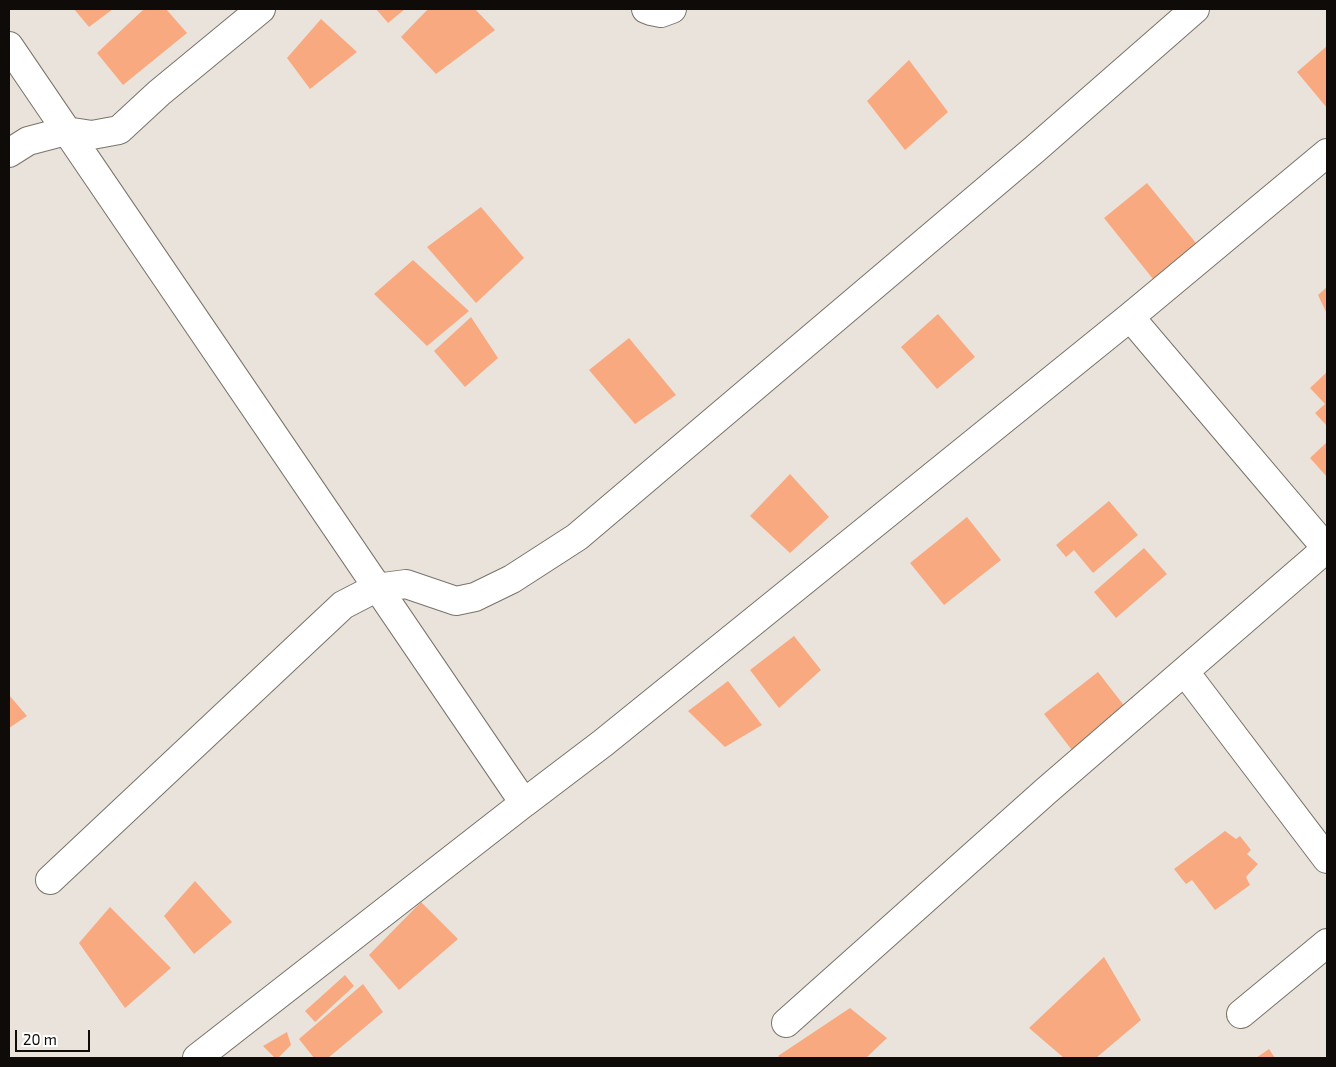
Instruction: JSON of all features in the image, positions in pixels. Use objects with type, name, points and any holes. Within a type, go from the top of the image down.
[{"type":"street","points":[[9,153],[28,141],[66,131],[92,135],[119,130],[159,92],[261,9]]},
{"type":"street","points":[[646,9],[662,13],[672,9]]},
{"type":"street","points":[[50,880],[343,604],[376,588],[406,584],[456,601],[475,597],[512,579],[577,537],[1035,149],[1195,9]]},
{"type":"street","points":[[9,46],[524,803]]},
{"type":"street","points":[[197,1058],[603,743],[1130,318],[1327,153]]},
{"type":"street","points":[[786,1023],[1046,791],[1327,548],[1130,318]]},
{"type":"street","points":[[1185,672],[1327,859]]},
{"type":"street","points":[[1241,1014],[1327,944]]},
{"type":"building","points":[[74,9],[113,9],[89,27]]},
{"type":"building","points":[[144,9],[166,9],[187,33],[123,85],[97,53]]},
{"type":"building","points":[[376,9],[405,9],[388,23]]},
{"type":"building","points":[[428,9],[475,9],[495,30],[436,74],[401,37]]},
{"type":"building","points":[[321,19],[357,52],[310,89],[287,58]]},
{"type":"building","points":[[1327,46],[1327,108],[1297,72]]},
{"type":"building","points":[[909,60],[948,112],[905,150],[867,101]]},
{"type":"building","points":[[1147,183],[1196,243],[1153,279],[1104,218]]},
{"type":"building","points":[[481,207],[524,258],[476,303],[427,247]]},
{"type":"building","points":[[413,260],[469,311],[427,346],[374,294]]},
{"type":"building","points":[[1327,287],[1327,314],[1318,295]]},
{"type":"building","points":[[938,314],[975,357],[937,389],[901,347]]},
{"type":"building","points":[[471,317],[498,358],[465,387],[434,351]]},
{"type":"building","points":[[629,338],[676,395],[635,424],[589,370]]},
{"type":"building","points":[[1327,372],[1327,426],[1315,413],[1325,404],[1310,388]]},
{"type":"building","points":[[1327,442],[1327,477],[1310,458]]},
{"type":"building","points":[[790,474],[829,517],[790,553],[750,516]]},
{"type":"building","points":[[1109,501],[1138,535],[1093,573],[1074,550],[1066,557],[1056,545]]},
{"type":"building","points":[[967,517],[1001,560],[944,605],[910,563]]},
{"type":"building","points":[[1144,548],[1167,574],[1116,618],[1094,592]]},
{"type":"building","points":[[794,636],[821,670],[779,708],[750,670]]},
{"type":"building","points":[[1098,672],[1129,712],[1075,754],[1044,714]]},
{"type":"building","points":[[728,681],[762,725],[725,747],[688,711]]},
{"type":"building","points":[[9,695],[27,716],[9,728]]},
{"type":"building","points":[[1225,831],[1236,839],[1240,836],[1251,850],[1247,854],[1258,864],[1246,877],[1250,885],[1215,910],[1192,880],[1186,884],[1174,869]]},
{"type":"building","points":[[195,881],[232,922],[194,954],[164,916]]},
{"type":"building","points":[[421,902],[458,939],[399,990],[369,955]]},
{"type":"building","points":[[110,907],[171,968],[125,1008],[79,943]]},
{"type":"building","points":[[1104,957],[1141,1020],[1096,1058],[1064,1058],[1029,1028]]},
{"type":"building","points":[[345,975],[354,986],[315,1022],[305,1011]]},
{"type":"building","points":[[363,984],[383,1012],[328,1058],[314,1058],[299,1039]]},
{"type":"building","points":[[850,1008],[887,1038],[866,1058],[780,1058],[778,1056]]},
{"type":"building","points":[[287,1032],[291,1045],[278,1058],[275,1058],[263,1046]]},
{"type":"building","points":[[1269,1049],[1275,1058],[1256,1058]]}]
